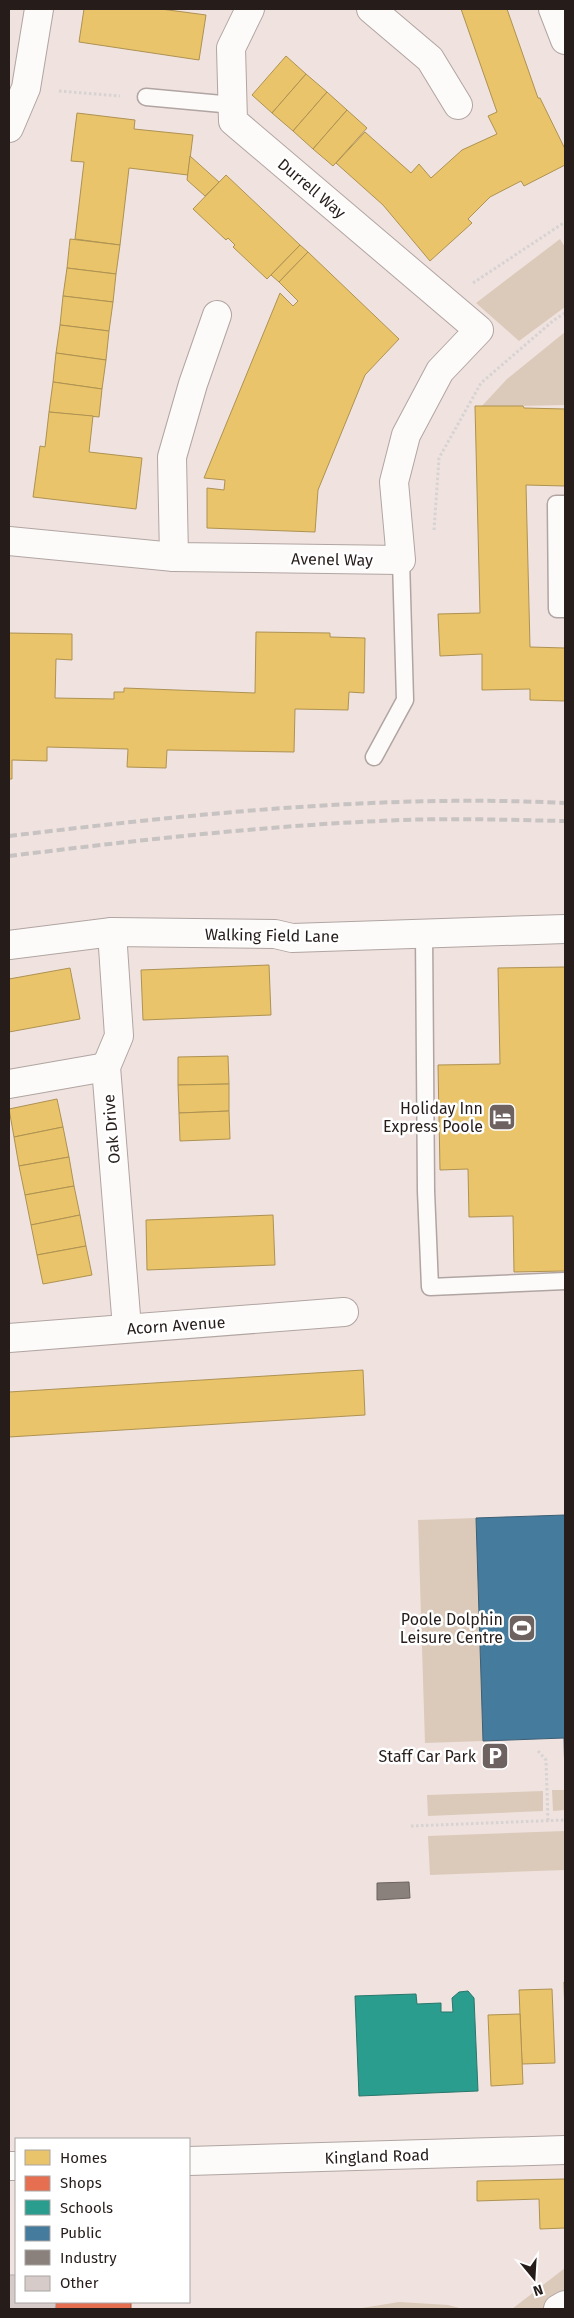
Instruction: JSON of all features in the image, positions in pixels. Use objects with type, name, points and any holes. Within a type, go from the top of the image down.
[{"type":"street","points":[[9,128],[26,88],[39,9]]},
{"type":"street","name":"Durrell Way","points":[[250,9],[231,48],[233,121],[479,330],[440,372],[406,434],[394,482],[401,560]]},
{"type":"street","points":[[553,9],[565,40]]},
{"type":"street","points":[[385,13],[430,59],[458,105]]},
{"type":"street","points":[[174,557],[172,457],[193,384],[218,316]]},
{"type":"street","name":"Avenel Way","points":[[9,541],[174,557],[401,560]]},
{"type":"street","name":"Walking Field Lane","points":[[9,945],[112,932],[275,934],[292,938],[565,929]]},
{"type":"street","name":"Oak Drive","points":[[112,932],[119,1036],[106,1067],[127,1328]]},
{"type":"street","points":[[9,1084],[106,1067]]},
{"type":"street","name":"Acorn Avenue","points":[[9,1338],[344,1312]]},
{"type":"street","name":"Kingland Road","points":[[190,2161],[565,2150]]},
{"type":"street","points":[[558,2309],[565,2304]]},
{"type":"lane","points":[[146,97],[233,105]]},
{"type":"lane","points":[[565,504],[556,504],[557,608],[565,609]]},
{"type":"lane","points":[[374,757],[406,700],[401,560]]},
{"type":"lane","points":[[424,933],[426,1191],[430,1287],[565,1281]]},
{"type":"path","points":[[26,88],[146,97]]},
{"type":"path","points":[[445,301],[565,222]]},
{"type":"path","points":[[434,537],[439,458],[481,383],[554,320],[565,313]]},
{"type":"path","points":[[538,1751],[546,1760],[548,1821]]},
{"type":"path","points":[[411,1826],[565,1820]]},
{"type":"shaded area","points":[[560,239],[565,247],[565,307],[519,341],[476,303]]},
{"type":"shaded area","points":[[565,332],[565,405],[481,407],[507,379]]},
{"type":"shaded area","points":[[476,1518],[483,1741],[425,1743],[418,1520]]},
{"type":"shaded area","points":[[552,1790],[565,1790],[565,1810],[553,1811]]},
{"type":"shaded area","points":[[543,1791],[543,1811],[428,1816],[427,1795]]},
{"type":"shaded area","points":[[565,1831],[565,1870],[430,1875],[428,1836]]},
{"type":"shaded area","points":[[565,2268],[565,2309],[512,2309]]},
{"type":"shaded area","points":[[399,2302],[448,2305],[463,2309],[356,2309]]},
{"type":"building: Homes","points":[[84,9],[161,9],[206,15],[199,60],[79,42]]},
{"type":"building: Homes","points":[[461,9],[507,9],[538,98],[540,98],[565,149],[565,165],[524,186],[521,181],[490,197],[468,219],[472,223],[430,261],[383,205],[336,163],[365,132],[411,173],[419,164],[431,178],[462,150],[497,134],[488,116],[497,112]]},
{"type":"building: Homes","points":[[286,56],[306,74],[272,113],[252,95]]},
{"type":"building: Homes","points":[[306,74],[327,92],[293,131],[272,113]]},
{"type":"building: Homes","points":[[327,92],[347,110],[313,149],[293,131]]},
{"type":"building: Homes","points":[[347,110],[367,128],[333,166],[313,149]]},
{"type":"building: Homes","points":[[77,113],[135,120],[134,129],[193,135],[188,175],[129,168],[120,245],[75,239],[84,162],[71,161]]},
{"type":"building: Homes","points":[[190,156],[219,182],[205,196],[187,180]]},
{"type":"building: Homes","points":[[226,175],[300,245],[267,279],[233,247],[235,245],[228,238],[226,240],[193,209]]},
{"type":"building: Homes","points":[[70,239],[120,245],[116,274],[67,268]]},
{"type":"building: Homes","points":[[300,245],[308,252],[279,282],[271,275]]},
{"type":"building: Homes","points":[[308,252],[399,339],[365,375],[318,490],[315,532],[207,528],[207,488],[224,490],[225,480],[204,478],[280,293],[293,306],[298,301],[279,282]]},
{"type":"building: Homes","points":[[67,268],[116,274],[113,302],[63,296]]},
{"type":"building: Homes","points":[[63,296],[113,302],[109,331],[60,325]]},
{"type":"building: Homes","points":[[60,325],[109,331],[106,360],[56,353]]},
{"type":"building: Homes","points":[[56,353],[106,360],[102,389],[53,382]]},
{"type":"building: Homes","points":[[53,382],[102,389],[99,417],[49,412]]},
{"type":"building: Homes","points":[[475,406],[523,406],[524,408],[565,409],[565,486],[526,485],[530,647],[565,648],[565,701],[530,700],[530,689],[482,690],[482,654],[440,656],[438,614],[480,613]]},
{"type":"building: Homes","points":[[49,412],[93,416],[89,452],[142,458],[136,509],[33,497],[40,446],[45,447]]},
{"type":"building: Homes","points":[[256,632],[330,633],[330,637],[365,638],[364,693],[349,692],[348,710],[295,709],[294,752],[167,750],[166,768],[127,767],[128,749],[47,747],[47,761],[12,760],[12,779],[9,779],[9,633],[72,634],[72,660],[56,659],[55,698],[114,699],[114,692],[124,692],[124,688],[255,693]]},
{"type":"building: Homes","points":[[269,965],[271,1015],[143,1020],[141,970]]},
{"type":"building: Homes","name":"Holiday Inn Express Poole","points":[[565,967],[565,1271],[514,1272],[513,1216],[469,1217],[468,1169],[440,1170],[438,1065],[500,1064],[498,968]]},
{"type":"building: Homes","points":[[70,968],[80,1019],[9,1032],[9,979]]},
{"type":"building: Homes","points":[[228,1056],[229,1084],[178,1085],[178,1057]]},
{"type":"building: Homes","points":[[229,1084],[229,1111],[179,1113],[178,1085]]},
{"type":"building: Homes","points":[[57,1099],[63,1127],[14,1137],[9,1109]]},
{"type":"building: Homes","points":[[229,1111],[230,1139],[180,1141],[179,1113]]},
{"type":"building: Homes","points":[[63,1127],[69,1157],[19,1166],[14,1137]]},
{"type":"building: Homes","points":[[69,1157],[74,1186],[25,1195],[19,1166]]},
{"type":"building: Homes","points":[[74,1186],[80,1215],[31,1225],[25,1195]]},
{"type":"building: Homes","points":[[80,1215],[86,1246],[37,1255],[31,1225]]},
{"type":"building: Homes","points":[[273,1215],[275,1265],[147,1270],[146,1220]]},
{"type":"building: Homes","points":[[86,1246],[92,1275],[43,1284],[37,1255]]},
{"type":"building: Homes","points":[[363,1370],[365,1415],[9,1437],[9,1392]]},
{"type":"building: Homes","points":[[564,1982],[565,1982],[565,2018]]},
{"type":"building: Homes","points":[[552,1989],[555,2063],[522,2064],[519,1990]]},
{"type":"building: Homes","points":[[520,2014],[523,2084],[491,2086],[488,2015]]},
{"type":"building: Homes","points":[[565,2179],[565,2228],[540,2229],[539,2199],[477,2201],[477,2181]]},
{"type":"building: Shops","points":[[56,2303],[131,2303],[131,2309],[55,2309]]},
{"type":"building: Schools","points":[[468,1991],[474,1998],[478,2091],[359,2096],[355,1996],[416,1994],[417,2004],[441,2003],[441,2012],[453,2012],[452,1998],[459,1992]]},
{"type":"building: Public","name":"Poole Dolphin Leisure Centre","points":[[565,1515],[565,1780],[564,1738],[483,1741],[476,1518]]},
{"type":"building: Industry","points":[[409,1882],[410,1898],[377,1900],[377,1883]]},
{"type":"building: Other","points":[[9,2275],[15,2275],[15,2303],[56,2303],[55,2309],[9,2309]]},
{"type":"railway","points":[[9,836],[147,820],[286,808],[426,801],[565,803]]},
{"type":"railway","points":[[9,856],[107,844],[303,825],[443,819],[565,821]]},
{"type":"place","name":"Holiday Inn Express Poole","points":[[502,1117]]},
{"type":"place","name":"Poole Dolphin Leisure Centre","points":[[522,1628]]},
{"type":"place","name":"Staff Car Park","points":[[495,1756]]}]
